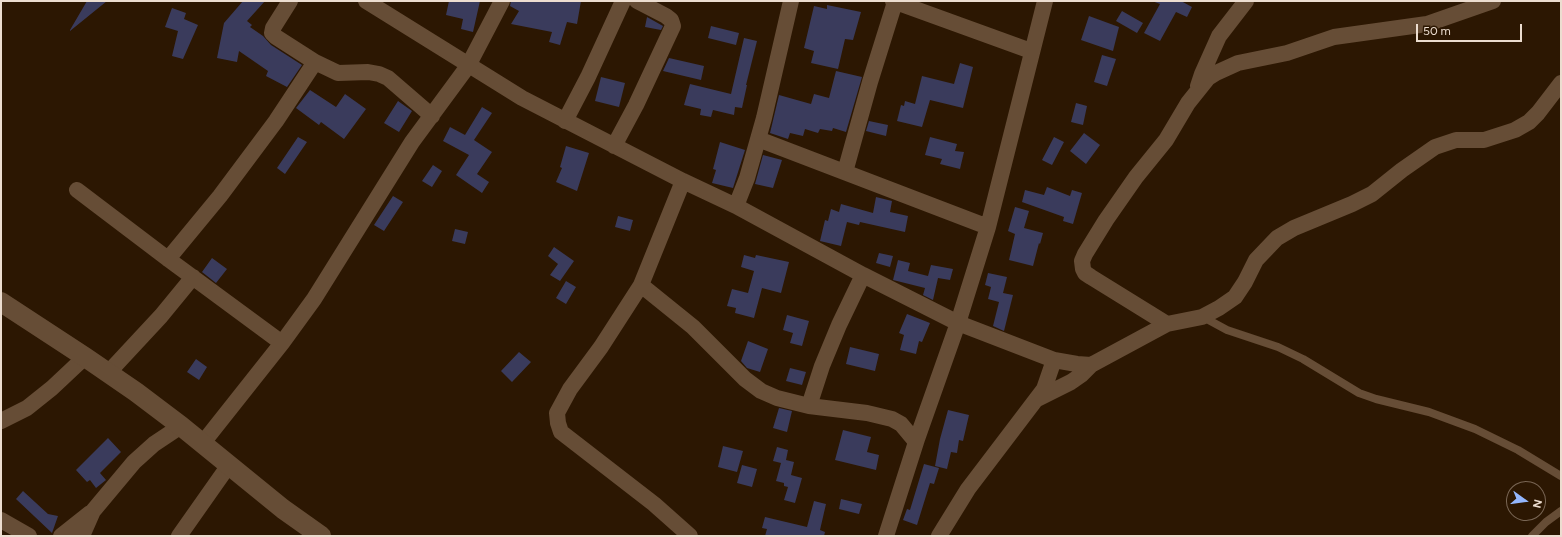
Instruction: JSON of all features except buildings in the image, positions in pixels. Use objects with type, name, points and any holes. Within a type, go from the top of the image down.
[{"type":"street","points":[[290,1],[273,28],[272,33],[296,51],[338,73],[368,72],[379,74],[388,78],[432,116]]},
{"type":"street","points":[[366,1],[468,66],[522,98],[683,181],[736,206],[863,275],[958,323],[1054,360],[1091,365]]},
{"type":"street","points":[[202,444],[282,343],[314,299],[350,244],[388,179],[468,66],[502,1]]},
{"type":"street","points":[[565,120],[588,77],[623,1]]},
{"type":"street","points":[[614,146],[636,105],[673,26],[671,20],[666,16],[637,1]]},
{"type":"street","points":[[736,206],[747,178],[758,139],[791,1]]},
{"type":"street","points":[[845,172],[894,1],[1031,51]]},
{"type":"street","points":[[886,536],[916,442],[958,323],[988,227],[1031,51],[1045,1]]},
{"type":"street","points":[[1196,92],[1202,74],[1219,36],[1246,1]]},
{"type":"street","points":[[1167,324],[1085,273],[1082,265],[1085,254],[1106,220],[1136,177],[1166,140],[1188,103],[1208,78],[1238,63],[1287,53],[1334,37],[1427,24],[1493,1]]},
{"type":"street","points":[[168,259],[220,196],[276,121],[315,62]]},
{"type":"street","points":[[1037,399],[1081,376],[1091,365],[1167,324],[1202,317],[1219,308],[1235,297],[1256,260],[1277,238],[1294,228],[1372,194],[1435,147],[1456,140],[1484,140],[1515,130],[1529,122],[1538,113],[1561,83]]},
{"type":"street","points":[[758,139],[988,227]]},
{"type":"street","points":[[683,181],[641,285],[601,347],[562,401],[557,413],[561,432],[654,504],[690,536]]},
{"type":"street","points":[[77,190],[282,343]]},
{"type":"street","points":[[809,406],[822,366],[839,324],[863,275]]},
{"type":"street","points":[[108,373],[161,316],[193,277]]},
{"type":"street","points":[[641,285],[693,327],[740,374],[761,391],[777,398],[809,406],[867,413],[892,419],[901,424],[916,442]]},
{"type":"street","points":[[1,302],[85,357],[181,426],[283,509],[321,536]]},
{"type":"street","points":[[1,421],[27,408],[52,388],[85,357]]},
{"type":"street","points":[[939,536],[968,489],[1044,389],[1054,360]]},
{"type":"street","points":[[61,536],[93,511],[134,462],[154,444],[181,426]]},
{"type":"street","points":[[179,536],[230,465]]},
{"type":"street","points":[[82,536],[93,511]]},
{"type":"street","points":[[1,520],[31,536]]},
{"type":"lane","points":[[1202,317],[1227,330],[1278,348],[1303,359],[1359,393],[1376,399],[1429,412],[1475,429],[1518,450],[1561,476]]},
{"type":"lane","points":[[1532,536],[1546,522],[1561,511]]}]
